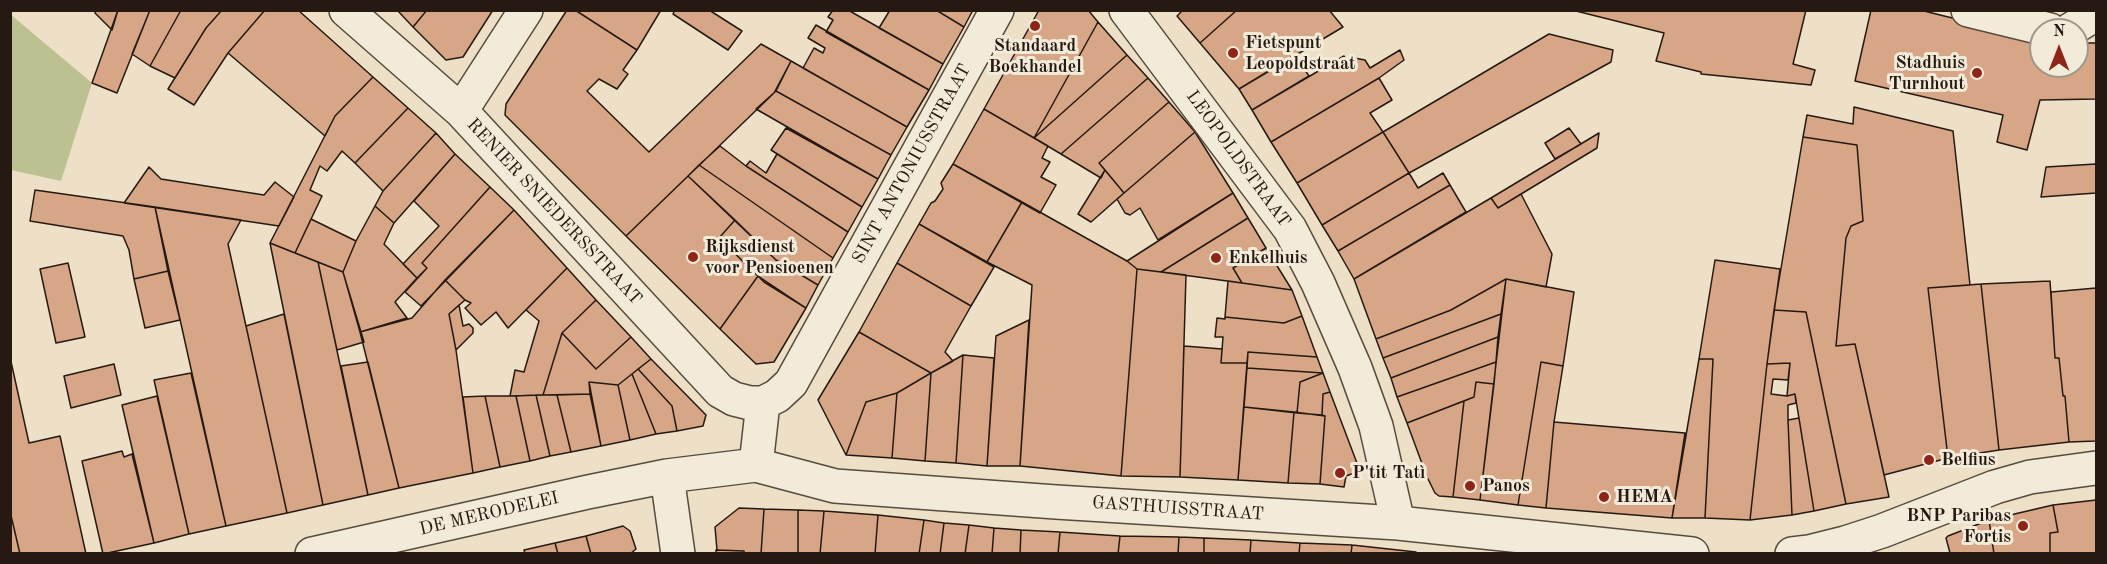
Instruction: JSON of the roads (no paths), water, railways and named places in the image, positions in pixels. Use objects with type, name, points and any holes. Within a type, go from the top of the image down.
[{"type":"street","name":"RENIER SNIEDERSSTRAAT","points":[[346,10],[461,111],[720,391],[734,399],[763,403]]},
{"type":"street","points":[[461,111],[526,10]]},
{"type":"street","name":"SINT ANTONIUSSTRAAT","points":[[763,403],[777,396],[791,383],[997,10]]},
{"type":"street","name":"LEOPOLDSTRAAT","points":[[1126,10],[1290,229],[1318,283],[1355,368],[1376,426],[1398,523]]},
{"type":"street","points":[[1968,10],[2029,25]]},
{"type":"street","points":[[756,465],[763,403]]},
{"type":"street","name":"GASTHUISSTRAAT","points":[[667,476],[756,465],[835,486],[1398,523],[1692,554]]},
{"type":"street","points":[[1792,554],[1845,543],[1995,487],[2030,477],[2097,468]]},
{"type":"street","points":[[667,476],[678,554]]},
{"type":"street","name":"DE MERODELEI","points":[[312,554],[667,476]]},
{"type":"place","name":"Standaard Boekhandel","points":[[1035,26]]},
{"type":"place","name":"Fietspunt Leopoldstraat","points":[[1233,53]]},
{"type":"place","name":"Stadhuis Turnhout","points":[[1977,73]]},
{"type":"place","name":"Rijksdienst voor Pensioenen","points":[[693,257]]},
{"type":"place","name":"Enkelhuis","points":[[1216,258]]},
{"type":"place","name":"Belfius","points":[[1929,460]]},
{"type":"place","name":"P'tit Tatì","points":[[1340,473]]},
{"type":"place","name":"Panos","points":[[1470,486]]},
{"type":"place","name":"HEMA","points":[[1604,497]]},
{"type":"place","name":"BNP Paribas Fortis","points":[[2023,526]]}]
